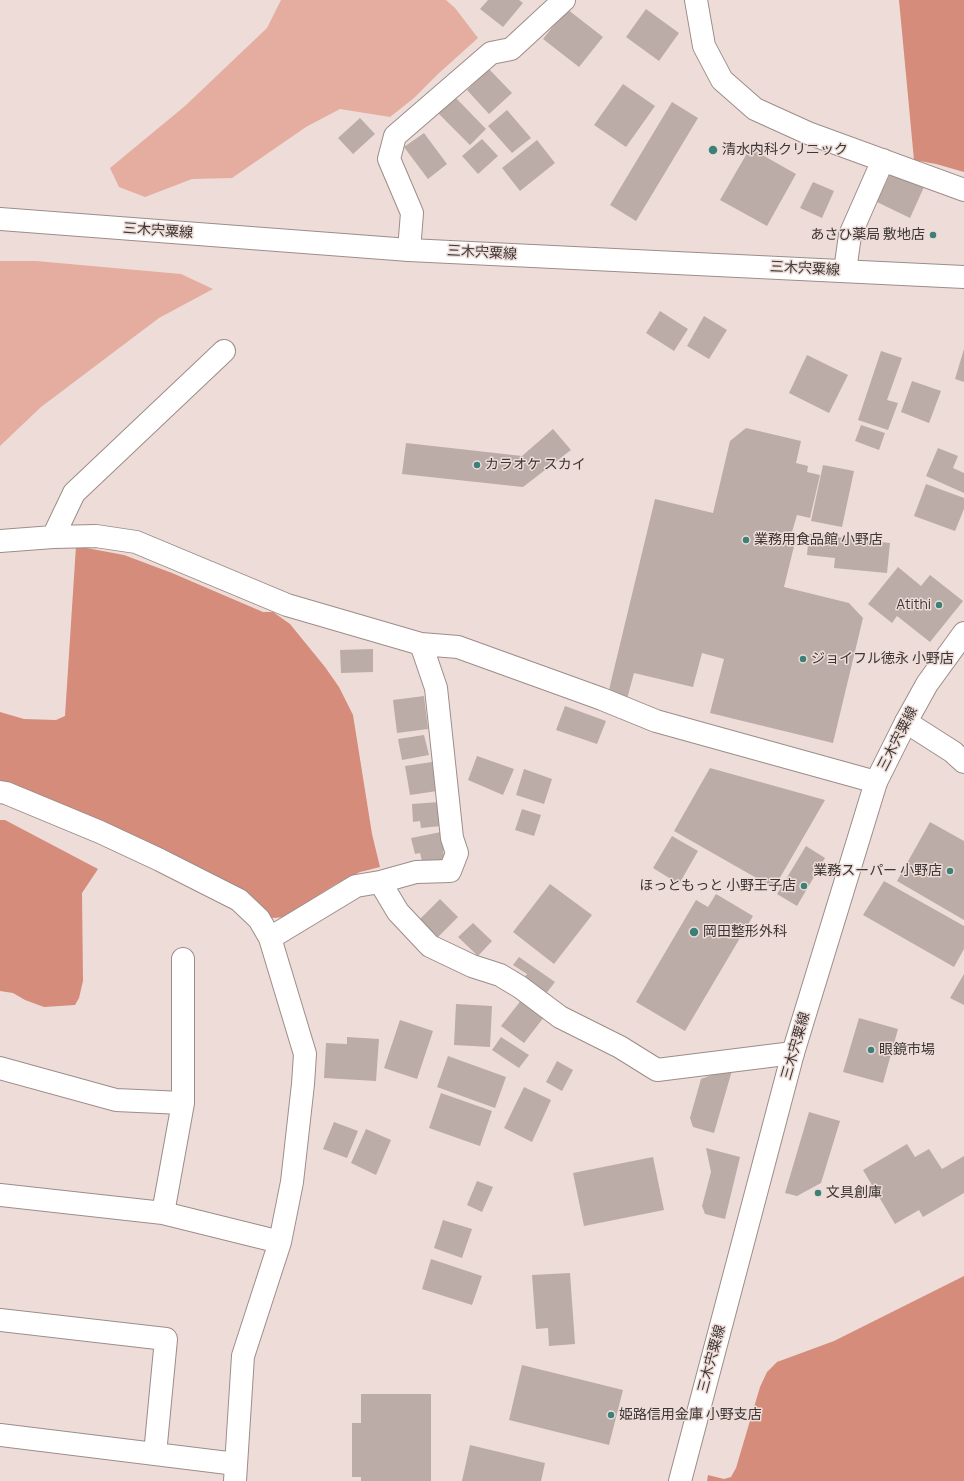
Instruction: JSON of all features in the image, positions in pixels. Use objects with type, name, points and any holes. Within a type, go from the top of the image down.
[{"type":"street","points":[[410,250],[412,213],[389,159],[395,136],[491,53],[510,49],[564,0]]},
{"type":"street","points":[[696,0],[704,46],[722,80],[755,108],[808,133],[964,190]]},
{"type":"street","points":[[845,271],[850,235],[883,160]]},
{"type":"street","name":"三木宍粟線","points":[[0,219],[410,250],[964,277]]},
{"type":"street","points":[[53,537],[74,493],[224,351]]},
{"type":"street","points":[[0,541],[53,537],[96,536],[136,542],[287,605],[421,644],[458,647],[602,698],[656,721],[876,782]]},
{"type":"street","name":"三木宍粟線","points":[[680,1481],[793,1053],[876,782],[927,684],[964,633]]},
{"type":"street","points":[[270,938],[356,886],[380,882],[416,872],[450,871],[457,853],[452,838],[436,688],[421,644]]},
{"type":"street","points":[[906,722],[953,752],[964,762]]},
{"type":"street","points":[[0,792],[6,793],[100,832],[160,860],[239,900],[259,919],[270,938],[305,1054],[292,1182],[280,1242],[244,1356],[236,1472],[155,1454],[0,1435]]},
{"type":"street","points":[[380,882],[398,912],[430,946],[472,966],[500,975],[520,987],[560,1017],[620,1047],[657,1070],[793,1053]]},
{"type":"street","points":[[163,1213],[183,1104],[183,960]]},
{"type":"street","points":[[0,1068],[116,1100],[183,1104]]},
{"type":"street","points":[[0,1195],[163,1213],[280,1242]]},
{"type":"street","points":[[0,1320],[166,1339],[155,1454]]},
{"type":"shaded area","points":[[281,0],[446,0],[455,8],[478,38],[414,98],[390,117],[340,109],[306,127],[232,178],[192,179],[145,197],[119,187],[110,168],[185,106],[267,28]]},
{"type":"shaded area","points":[[899,0],[964,0],[964,172],[936,164],[914,160]]},
{"type":"shaded area","points":[[0,261],[36,261],[181,274],[213,289],[159,318],[41,407],[0,446]]},
{"type":"shaded area","points":[[76,546],[124,555],[172,573],[263,612],[273,612],[290,624],[325,667],[339,687],[353,715],[372,834],[380,867],[360,872],[336,884],[287,917],[272,918],[225,891],[0,783],[0,712],[24,719],[56,720],[65,716]]},
{"type":"shaded area","points":[[0,820],[5,820],[98,869],[82,893],[83,981],[79,998],[75,1005],[44,1007],[25,1000],[13,993],[0,991]]},
{"type":"shaded area","points":[[964,1276],[964,1481],[707,1481],[708,1475],[724,1479],[731,1477],[736,1468],[760,1387],[767,1372],[777,1362],[834,1341]]},
{"type":"building","points":[[488,0],[519,0],[523,3],[503,27],[480,9]]},
{"type":"building","points":[[567,9],[603,37],[579,67],[543,39]]},
{"type":"building","points":[[646,9],[679,33],[659,61],[626,37]]},
{"type":"building","points":[[489,69],[512,93],[489,114],[467,90]]},
{"type":"building","points":[[623,84],[655,106],[626,147],[594,125]]},
{"type":"building","points":[[454,96],[486,129],[470,145],[437,112]]},
{"type":"building","points":[[672,102],[698,118],[636,221],[610,205]]},
{"type":"building","points":[[507,110],[531,138],[512,153],[488,126]]},
{"type":"building","points":[[360,118],[375,134],[353,154],[338,138]]},
{"type":"building","points":[[424,133],[447,164],[428,179],[404,147]]},
{"type":"building","points":[[482,139],[498,156],[478,174],[462,156]]},
{"type":"building","points":[[537,140],[555,163],[520,191],[502,168]]},
{"type":"building","points":[[750,148],[796,174],[767,226],[720,200]]},
{"type":"building","points":[[891,172],[924,187],[910,218],[877,202]]},
{"type":"building","points":[[813,182],[834,191],[822,218],[800,208]]},
{"type":"building","points":[[660,311],[688,329],[674,351],[646,333]]},
{"type":"building","points":[[704,316],[727,330],[709,359],[687,346]]},
{"type":"building","points":[[964,349],[964,382],[955,379]]},
{"type":"building","points":[[881,351],[902,358],[887,400],[898,403],[888,430],[858,420]]},
{"type":"building","points":[[807,355],[848,375],[829,413],[789,393]]},
{"type":"building","points":[[912,381],[941,391],[929,423],[901,412]]},
{"type":"building","points":[[861,425],[885,433],[879,450],[855,441]]},
{"type":"building","points":[[746,428],[801,441],[796,463],[808,466],[807,472],[820,475],[810,518],[797,515],[792,532],[797,534],[784,587],[849,603],[863,618],[833,743],[710,713],[724,659],[702,653],[693,687],[634,673],[627,699],[608,694],[655,499],[713,513],[730,441]]},
{"type":"building","name":"カラオケ スカイ","points":[[553,429],[571,450],[523,487],[402,474],[406,443],[522,456]]},
{"type":"building","points":[[938,448],[958,456],[953,468],[964,473],[964,493],[926,476]]},
{"type":"building","points":[[823,465],[854,471],[842,527],[811,521]]},
{"type":"building","points":[[926,484],[964,498],[964,509],[955,531],[914,516]]},
{"type":"building","points":[[809,534],[890,543],[887,573],[834,568],[835,558],[807,555]]},
{"type":"building","points":[[898,567],[921,586],[930,575],[963,601],[930,642],[897,616],[892,623],[868,604]]},
{"type":"building","points":[[373,649],[373,672],[341,673],[340,650]]},
{"type":"building","points":[[424,696],[428,729],[397,733],[393,700]]},
{"type":"building","points":[[565,706],[606,721],[597,744],[556,730]]},
{"type":"building","points":[[424,735],[429,755],[402,760],[398,739]]},
{"type":"building","points":[[477,756],[514,769],[503,795],[468,780]]},
{"type":"building","points":[[432,762],[437,791],[410,795],[405,766]]},
{"type":"building","points":[[710,768],[825,800],[774,888],[674,831]]},
{"type":"building","points":[[524,769],[552,779],[544,804],[516,795]]},
{"type":"building","points":[[439,802],[441,826],[421,828],[420,821],[413,822],[412,804]]},
{"type":"building","points":[[522,809],[541,815],[534,836],[515,830]]},
{"type":"building","points":[[930,822],[964,841],[964,920],[897,881]]},
{"type":"building","points":[[446,831],[449,849],[443,851],[445,860],[423,865],[420,853],[415,854],[411,838]]},
{"type":"building","points":[[672,836],[698,851],[679,884],[653,868]]},
{"type":"building","points":[[806,846],[825,858],[797,906],[777,894]]},
{"type":"building","points":[[884,881],[964,926],[964,949],[954,967],[863,915]]},
{"type":"building","points":[[550,884],[592,915],[554,964],[513,932]]},
{"type":"building","points":[[716,894],[753,916],[685,1031],[636,1002],[696,900],[708,907]]},
{"type":"building","points":[[440,899],[458,917],[437,938],[419,920]]},
{"type":"building","points":[[473,923],[492,941],[478,956],[458,937]]},
{"type":"building","points":[[519,957],[555,982],[545,995],[523,979],[527,974],[513,965]]},
{"type":"building","points":[[964,974],[964,1005],[950,998]]},
{"type":"building","points":[[522,999],[544,1017],[524,1043],[501,1026]]},
{"type":"building","points":[[456,1004],[492,1006],[490,1047],[454,1045]]},
{"type":"building","points":[[859,1018],[898,1029],[883,1083],[843,1072]]},
{"type":"building","points":[[400,1020],[433,1031],[417,1079],[384,1068]]},
{"type":"building","points":[[347,1037],[379,1039],[376,1081],[324,1078],[326,1043],[347,1044]]},
{"type":"building","points":[[501,1037],[529,1055],[519,1068],[492,1050]]},
{"type":"building","points":[[448,1056],[506,1077],[495,1108],[437,1087]]},
{"type":"building","points":[[557,1061],[573,1070],[562,1091],[546,1082]]},
{"type":"building","points":[[733,1067],[714,1133],[693,1127],[690,1118],[701,1079]]},
{"type":"building","points":[[524,1087],[551,1100],[532,1142],[504,1128]]},
{"type":"building","points":[[441,1093],[492,1111],[480,1146],[429,1128]]},
{"type":"building","points":[[809,1112],[840,1121],[821,1183],[797,1196],[785,1193]]},
{"type":"building","points":[[334,1122],[358,1131],[347,1158],[323,1149]]},
{"type":"building","points":[[366,1129],[391,1140],[376,1175],[351,1163]]},
{"type":"building","points":[[907,1144],[915,1157],[929,1149],[942,1169],[964,1156],[964,1193],[923,1217],[919,1210],[895,1224],[863,1170]]},
{"type":"building","points":[[706,1148],[740,1157],[725,1219],[705,1214],[702,1206],[711,1172]]},
{"type":"building","points":[[653,1157],[664,1210],[584,1226],[573,1173]]},
{"type":"building","points":[[477,1181],[493,1187],[482,1212],[467,1205]]},
{"type":"building","points":[[443,1220],[472,1229],[462,1258],[434,1248]]},
{"type":"building","points":[[431,1259],[482,1276],[472,1305],[422,1289]]},
{"type":"building","points":[[570,1273],[575,1344],[549,1346],[548,1328],[536,1329],[532,1275]]},
{"type":"building","points":[[522,1365],[623,1390],[609,1445],[509,1420]]},
{"type":"building","points":[[361,1394],[431,1394],[431,1481],[361,1481],[361,1477],[352,1477],[352,1423],[361,1423]]},
{"type":"building","points":[[470,1445],[545,1463],[541,1481],[462,1481]]},
{"type":"place","name":"清水内科クリニック","points":[[713,150]]},
{"type":"place","name":"あさひ薬局 敷地店","points":[[933,235]]},
{"type":"place","name":"カラオケ スカイ","points":[[477,465]]},
{"type":"place","name":"業務用食品館 小野店","points":[[746,540]]},
{"type":"place","name":"Atithi","points":[[939,605]]},
{"type":"place","name":"ジョイフル徳永 小野店","points":[[803,659]]},
{"type":"place","name":"業務スーパー 小野店","points":[[950,871]]},
{"type":"place","name":"ほっともっと 小野王子店","points":[[804,886]]},
{"type":"place","name":"岡田整形外科","points":[[694,932]]},
{"type":"place","name":"眼鏡市場","points":[[871,1050]]},
{"type":"place","name":"文具創庫","points":[[818,1193]]},
{"type":"place","name":"姫路信用金庫 小野支店","points":[[611,1415]]}]
